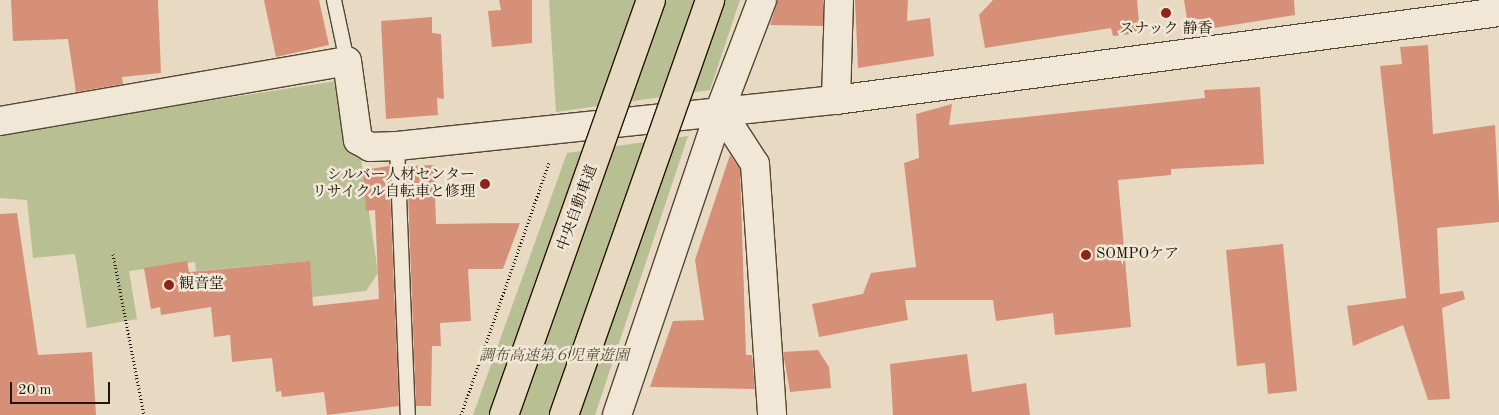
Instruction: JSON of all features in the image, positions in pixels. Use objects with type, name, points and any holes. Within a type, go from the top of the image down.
[{"type":"highway","name":"中央自動車道","points":[[504,415],[651,0]]},
{"type":"highway","points":[[564,415],[710,0]]},
{"type":"street","points":[[617,415],[720,110],[762,0]]},
{"type":"street","points":[[836,100],[839,0]]},
{"type":"street","points":[[0,122],[347,61],[358,140],[370,147],[397,146],[560,130],[720,110],[836,100],[1499,12]]},
{"type":"street","points":[[720,110],[755,164],[772,415]]},
{"type":"lane","points":[[334,0],[347,61]]},
{"type":"lane","points":[[397,146],[408,415]]},
{"type":"path","points":[[461,415],[560,130]]},
{"type":"path","points":[[113,254],[144,415]]},
{"type":"green space","points":[[549,0],[740,0],[710,90],[556,112]]},
{"type":"green space","points":[[349,79],[378,273],[366,291],[312,297],[309,261],[196,271],[195,262],[129,271],[137,319],[87,328],[75,254],[33,258],[27,200],[0,198],[0,133]]},
{"type":"green space","name":"調布高速第６児童遊園","points":[[688,136],[595,415],[473,415],[567,153]]},
{"type":"building","points":[[11,0],[158,0],[161,73],[122,77],[123,84],[76,92],[68,39],[13,41]]},
{"type":"building","points":[[264,0],[319,0],[329,45],[276,57]]},
{"type":"building","points":[[499,0],[532,0],[532,43],[492,47],[488,11],[501,10]]},
{"type":"building","points":[[778,0],[823,0],[823,26],[770,25]]},
{"type":"building","points":[[855,0],[908,0],[907,21],[930,18],[934,56],[858,68]]},
{"type":"building","points":[[993,0],[1137,0],[1140,33],[1113,36],[1111,28],[985,48],[979,15]]},
{"type":"building","points":[[1184,0],[1294,0],[1295,15],[1189,32]]},
{"type":"building","points":[[432,17],[432,33],[441,34],[444,99],[437,98],[438,115],[386,119],[381,21]]},
{"type":"building","points":[[1428,45],[1433,134],[1495,125],[1499,222],[1437,228],[1440,294],[1463,291],[1465,299],[1442,308],[1450,399],[1428,400],[1403,325],[1353,346],[1347,306],[1406,298],[1380,66],[1402,64],[1400,47]]},
{"type":"building","points":[[1260,87],[1264,164],[1171,169],[1171,175],[1118,180],[1131,327],[1055,335],[1053,313],[996,321],[993,300],[905,300],[908,320],[819,337],[812,304],[863,294],[871,273],[916,267],[904,163],[919,158],[916,114],[952,104],[949,125],[1205,98],[1204,90]]},
{"type":"building","points":[[730,155],[740,169],[746,355],[752,355],[755,389],[650,387],[673,321],[704,320],[695,260]]},
{"type":"building","points":[[434,165],[436,224],[520,223],[503,269],[468,269],[471,321],[440,323],[441,346],[432,346],[431,406],[416,406],[407,166]]},
{"type":"building","points":[[389,166],[399,406],[327,415],[324,392],[282,397],[281,391],[276,392],[272,358],[232,362],[230,335],[214,337],[211,307],[161,315],[160,307],[151,309],[144,268],[187,261],[189,272],[310,261],[313,306],[379,299],[375,210],[366,211],[363,170]]},
{"type":"building","points":[[17,213],[38,355],[92,352],[96,415],[0,415],[0,214]]},
{"type":"building","points":[[1283,244],[1297,391],[1268,394],[1265,363],[1237,366],[1226,250]]},
{"type":"building","points":[[818,350],[829,367],[831,388],[790,392],[783,352]]},
{"type":"building","points":[[967,354],[972,392],[1026,383],[1030,415],[893,415],[890,364]]},
{"type":"place","name":"スナック 静香","points":[[1166,13]]},
{"type":"place","name":"シルバー人材センター リサイクル自転車と修理","points":[[485,184]]},
{"type":"place","name":"SOMPOケア","points":[[1086,255]]},
{"type":"place","name":"観音堂","points":[[169,285]]}]
